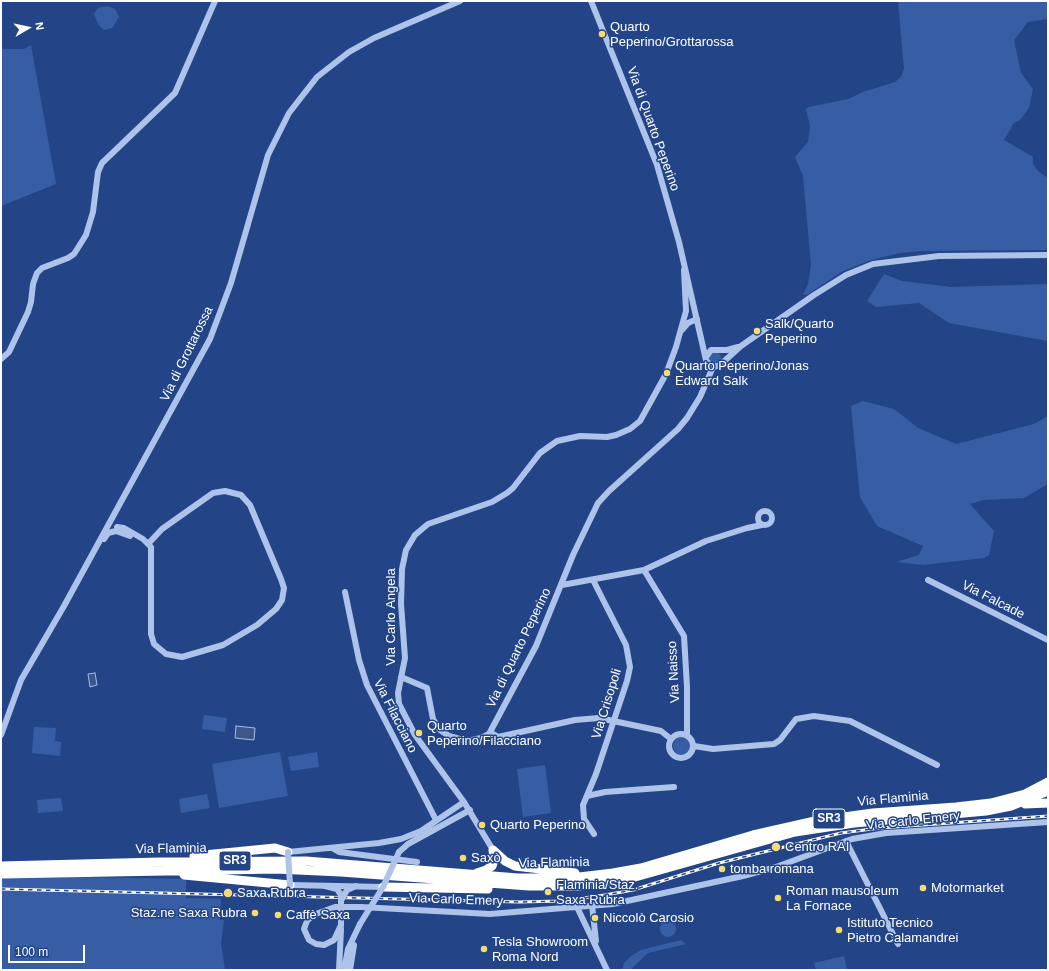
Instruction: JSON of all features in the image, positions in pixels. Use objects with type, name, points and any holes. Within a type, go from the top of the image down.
[{"type":"highway","name":"Via Flaminia","points":[[1,866],[160,862],[306,861],[468,874],[559,878],[613,874],[648,866],[797,824],[854,815],[991,803],[1025,794],[1048,782]]},
{"type":"highway","name":"Via Flaminia","points":[[1,874],[276,869],[317,870],[529,886],[568,887],[618,882],[757,842],[827,826],[977,812],[1012,806],[1048,791]]},
{"type":"highway","points":[[1012,806],[1048,803]]},
{"type":"highway","points":[[160,862],[269,848],[279,848],[288,852]]},
{"type":"highway","points":[[493,850],[505,862],[519,867],[586,874],[613,874]]},
{"type":"highway","points":[[468,874],[482,872],[491,867],[494,860],[493,850]]},
{"type":"highway","points":[[153,871],[221,880],[290,885]]},
{"type":"highway","points":[[383,887],[489,889],[529,886]]},
{"type":"street","points":[[1,359],[10,352],[25,318],[31,302],[33,284],[37,273],[42,268],[68,258],[74,254],[86,235],[93,212],[98,172],[102,163],[175,94],[215,1]]},
{"type":"street","name":"Via di Grottarossa","points":[[1,735],[21,680],[91,558],[213,333],[231,283],[268,155],[289,113],[318,77],[349,52],[374,38],[460,1]]},
{"type":"street","name":"Via di Quarto Peperino","points":[[591,1],[657,165],[669,206],[706,359]]},
{"type":"street","points":[[741,346],[731,350],[716,350],[708,353],[706,359],[708,364],[713,367],[719,366],[741,346],[820,291],[846,275],[873,264],[939,256],[1048,255]]},
{"type":"street","points":[[681,331],[686,304],[684,270]]},
{"type":"street","points":[[684,318],[695,310]]},
{"type":"street","points":[[681,331],[688,323],[697,319]]},
{"type":"street","name":"Via Carlo Angela","points":[[401,677],[405,658],[401,604],[402,569],[406,550],[415,535],[422,528],[436,520],[476,508],[507,493],[513,488],[540,453],[557,441],[580,436],[612,436],[630,429],[640,421],[655,396],[672,359],[681,331]]},
{"type":"street","points":[[701,338],[708,347],[716,350],[723,356],[722,362]]},
{"type":"street","name":"Via di Quarto Peperino","points":[[490,732],[536,646],[573,555],[598,503],[609,491],[678,429],[695,407],[713,367]]},
{"type":"street","points":[[110,523],[137,535],[148,544],[152,552],[152,634],[154,644],[166,654],[182,657],[223,645],[257,625],[276,609],[282,600],[284,592],[281,579],[250,505],[241,495],[225,491],[213,493],[162,528],[148,544]]},
{"type":"street","points":[[562,585],[644,570],[706,541],[758,524]]},
{"type":"street","points":[[117,527],[122,532]]},
{"type":"street","points":[[91,558],[108,533],[116,531],[122,532],[148,544]]},
{"type":"street","name":"Via Naisso","points":[[644,570],[684,636],[687,687],[687,735]]},
{"type":"street","name":"Via Crisopoli","points":[[593,580],[626,645],[630,658],[629,675],[592,788],[583,805],[582,814],[590,831],[594,834]]},
{"type":"street","name":"Via Falcade","points":[[928,580],[1048,640]]},
{"type":"street","name":"Via Filacciano","points":[[345,592],[359,660],[367,685],[436,820]]},
{"type":"street","points":[[493,850],[470,810],[415,735],[402,711],[398,697],[401,677],[426,688],[434,722],[440,730],[457,740],[472,740],[484,737],[490,732],[498,737],[575,720],[599,718],[661,731],[671,739]]},
{"type":"street","points":[[694,746],[719,748],[774,744],[780,740],[796,719],[814,716],[850,722],[937,765]]},
{"type":"street","points":[[678,734],[687,735],[692,740],[694,746],[689,756],[679,759],[672,755],[669,749],[671,739],[678,734]]},
{"type":"street","points":[[587,796],[605,792],[674,787]]},
{"type":"street","points":[[383,887],[290,885],[288,852],[396,840],[421,831],[464,802]]},
{"type":"street","points":[[344,970],[348,949],[359,927],[383,887],[398,852],[408,844],[470,810]]},
{"type":"street","name":"Via Carlo Emery","points":[[341,925],[335,939],[327,945],[313,943],[307,938],[305,931],[306,923],[313,914],[335,907],[497,914],[630,901],[726,881],[776,867],[846,841],[886,833],[1048,822]]},
{"type":"street","points":[[846,841],[898,944]]},
{"type":"street","points":[[332,848],[333,850],[339,852],[416,862]]},
{"type":"street","points":[[325,886],[338,890],[342,899],[339,970]]},
{"type":"street","points":[[342,899],[347,890],[356,886]]},
{"type":"street","points":[[592,905],[594,931],[600,956]]},
{"type":"street","points":[[577,906],[607,970]]},
{"type":"street","points":[[350,970],[352,952],[359,927]]},
{"type":"shaded area","points":[[898,1],[1048,1],[1048,19],[1028,22],[1014,40],[1021,73],[1033,89],[1029,108],[1020,120],[1014,123],[1004,140],[1033,157],[1033,164],[1038,171],[1048,178],[1048,250],[920,251],[900,253],[871,260],[843,271],[808,294],[803,295],[808,284],[811,265],[803,176],[795,157],[808,142],[810,126],[806,109],[809,107],[848,99],[863,92],[895,82],[901,77],[904,69]]},
{"type":"shaded area","points":[[108,6],[115,9],[119,17],[112,28],[104,30],[98,24],[94,14],[98,8]]},
{"type":"shaded area","points":[[31,45],[56,184],[1,206],[1,49],[24,49]]},
{"type":"shaded area","points":[[884,274],[902,281],[951,287],[1048,284],[1048,341],[949,323],[919,303],[876,307],[867,301]]},
{"type":"shaded area","points":[[715,352],[719,354],[721,358],[719,362],[715,364],[711,362],[709,358],[711,354]]},
{"type":"shaded area","points":[[863,401],[894,409],[918,428],[956,444],[1034,424],[1048,416],[1048,484],[1024,498],[984,500],[970,504],[994,531],[989,555],[984,558],[923,565],[896,562],[919,555],[923,546],[877,526],[860,497],[851,406]]},
{"type":"shaded area","points":[[95,673],[97,685],[90,687],[88,674]]},
{"type":"shaded area","points":[[204,715],[227,718],[225,732],[202,729]]},
{"type":"shaded area","points":[[236,726],[255,728],[254,740],[235,738]]},
{"type":"shaded area","points":[[34,727],[56,728],[55,741],[61,742],[60,756],[32,753]]},
{"type":"shaded area","points":[[678,737],[686,737],[691,742],[689,753],[686,755],[678,755],[673,750],[673,742]]},
{"type":"shaded area","points":[[280,752],[288,796],[219,808],[212,764]]},
{"type":"shaded area","points":[[317,752],[319,767],[291,771],[288,757]]},
{"type":"shaded area","points":[[545,765],[551,813],[523,817],[517,769]]},
{"type":"shaded area","points":[[207,794],[210,808],[181,813],[179,799]]},
{"type":"shaded area","points":[[61,798],[63,811],[38,813],[37,800]]},
{"type":"shaded area","points":[[71,877],[186,879],[186,898],[221,899],[220,920],[224,920],[221,944],[225,970],[1,970],[1,878]]},
{"type":"shaded area","points":[[668,921],[674,923],[676,929],[674,935],[668,937],[662,935],[660,929],[662,923]]},
{"type":"shaded area","points":[[681,940],[686,944],[648,953],[630,970],[622,970],[624,963],[631,956],[641,950]]},
{"type":"shaded area","points":[[844,956],[847,970],[816,970],[814,963]]},
{"type":"railway","points":[[1,889],[519,902],[562,901],[633,890],[719,863],[841,833],[880,828],[1048,816]]},
{"type":"place","name":"Quarto Peperino/Grottarossa","points":[[602,34]]},
{"type":"place","name":"Salk/Quarto Peperino","points":[[757,331]]},
{"type":"place","name":"Quarto Peperino/Jonas Edward Salk","points":[[667,373]]},
{"type":"place","name":"Quarto Peperino/Filacciano","points":[[419,733]]},
{"type":"place","name":"Quarto Peperino","points":[[482,825]]},
{"type":"place","name":"Centro RAI","points":[[776,847]]},
{"type":"place","name":"Saxò","points":[[463,858]]},
{"type":"place","name":"tomba romana","points":[[722,869]]},
{"type":"place","name":"Motormarket","points":[[923,888]]},
{"type":"place","name":"Flaminia/Staz. Saxa Rubra","points":[[548,892]]},
{"type":"place","name":"Saxa Rubra","points":[[228,893]]},
{"type":"place","name":"Roman mausoleum La Fornace","points":[[778,898]]},
{"type":"place","name":"Staz.ne Saxa Rubra","points":[[255,913]]},
{"type":"place","name":"Caffè Saxa","points":[[278,915]]},
{"type":"place","name":"Niccolò Carosio","points":[[595,918]]},
{"type":"place","name":"Istituto Tecnico Pietro Calamandrei","points":[[839,930]]},
{"type":"place","name":"Tesla Showroom Roma Nord","points":[[484,949]]}]
